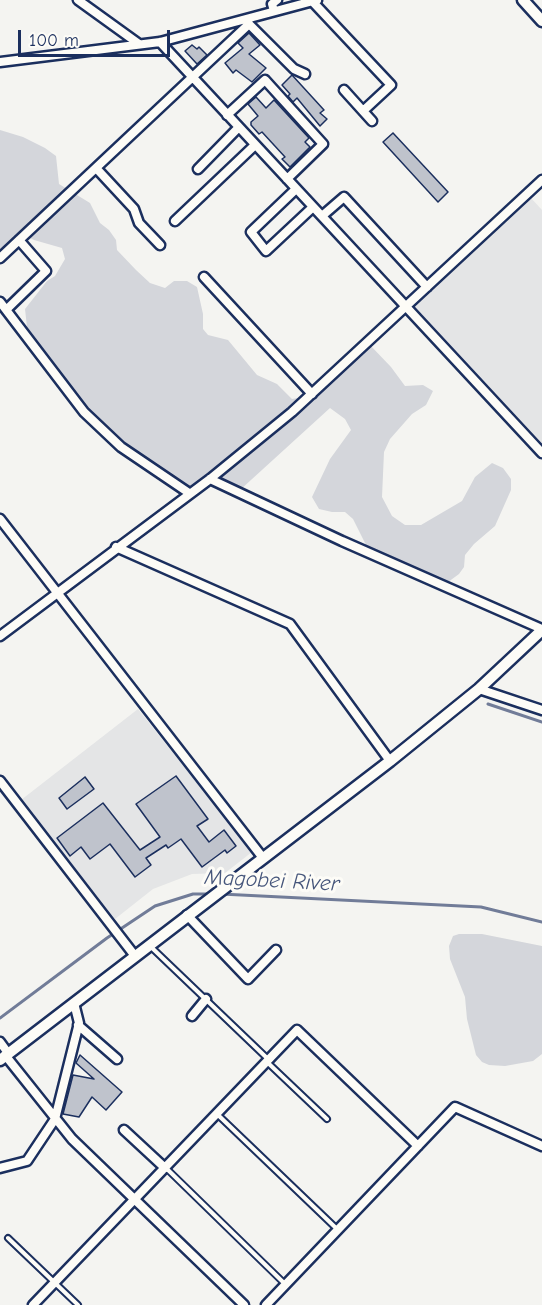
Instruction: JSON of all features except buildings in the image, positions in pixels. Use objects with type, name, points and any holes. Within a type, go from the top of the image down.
[{"type":"street","points":[[78,0],[139,44]]},
{"type":"street","points":[[523,0],[542,21]]},
{"type":"street","points":[[0,258],[249,22],[273,4],[314,1],[391,85],[363,111]]},
{"type":"street","points":[[0,62],[160,42],[249,22]]},
{"type":"street","points":[[249,22],[294,69],[305,75]]},
{"type":"street","points":[[160,42],[542,453]]},
{"type":"street","points":[[227,115],[266,80],[323,144],[287,179]]},
{"type":"street","points":[[344,90],[372,121]]},
{"type":"street","points":[[198,169],[239,128]]},
{"type":"street","points":[[175,221],[255,145]]},
{"type":"street","points":[[96,168],[134,210],[139,223],[160,245]]},
{"type":"street","points":[[0,636],[116,547],[210,479],[220,468],[247,450],[312,394],[542,180]]},
{"type":"street","points":[[296,189],[250,232],[266,252],[313,207]]},
{"type":"street","points":[[322,216],[344,197],[427,287]]},
{"type":"street","points":[[7,309],[46,271],[19,240]]},
{"type":"street","points":[[204,278],[312,394]]},
{"type":"street","points":[[0,302],[84,412],[121,447],[189,493]]},
{"type":"street","points":[[4,1056],[390,760],[479,689],[542,629],[342,541],[210,479]]},
{"type":"street","points":[[0,519],[262,858]]},
{"type":"street","points":[[116,547],[290,624],[390,760]]},
{"type":"street","points":[[479,689],[542,710]]},
{"type":"street","points":[[0,781],[135,956]]},
{"type":"street","points":[[187,915],[248,979],[276,950]]},
{"type":"street","points":[[192,1016],[206,999]]},
{"type":"street","points":[[0,1168],[27,1161],[55,1119],[78,1025],[75,1003]]},
{"type":"street","points":[[78,1025],[117,1059]]},
{"type":"street","points":[[33,1305],[297,1030],[418,1146]]},
{"type":"street","points":[[0,1042],[4,1056],[72,1138],[244,1305]]},
{"type":"street","points":[[266,1305],[455,1107],[542,1146]]},
{"type":"street","points":[[124,1130],[165,1168]]},
{"type":"lane","points":[[150,945],[327,1119]]},
{"type":"lane","points":[[216,1114],[338,1230]]},
{"type":"lane","points":[[165,1168],[286,1285]]},
{"type":"lane","points":[[8,1238],[78,1305]]},
{"type":"shaded area","points":[[0,130],[23,137],[56,156],[59,184],[90,203],[100,223],[116,240],[117,250],[136,270],[150,283],[165,288],[174,281],[187,281],[197,287],[203,314],[203,329],[208,335],[228,340],[257,375],[277,384],[292,399],[316,395],[369,344],[405,386],[423,385],[433,391],[426,405],[412,414],[390,439],[384,452],[382,497],[392,516],[405,525],[421,525],[462,501],[475,477],[492,463],[503,468],[511,479],[511,490],[495,526],[465,555],[464,567],[459,574],[444,585],[370,553],[353,519],[345,512],[319,509],[312,497],[330,459],[351,430],[345,419],[330,408],[240,490],[209,475],[191,488],[182,485],[125,442],[88,409],[27,327],[25,309],[47,281],[55,276],[65,259],[62,248],[22,234],[0,255]]},
{"type":"shaded area","points":[[531,198],[542,210],[542,447],[413,310],[414,305]]},
{"type":"shaded area","points":[[138,709],[252,852],[225,873],[192,874],[153,889],[115,919],[21,800]]},
{"type":"shaded area","points":[[482,934],[542,946],[542,1054],[533,1061],[505,1066],[489,1065],[482,1062],[476,1055],[467,1019],[465,997],[450,959],[449,946],[453,936]]},
{"type":"waterway","points":[[488,704],[542,722]]},
{"type":"waterway","name":"Magobei River","points":[[0,1018],[107,938],[155,906],[193,894],[212,894]]},
{"type":"waterway","name":"Magobei River","points":[[221,894],[481,907],[542,922]]}]
